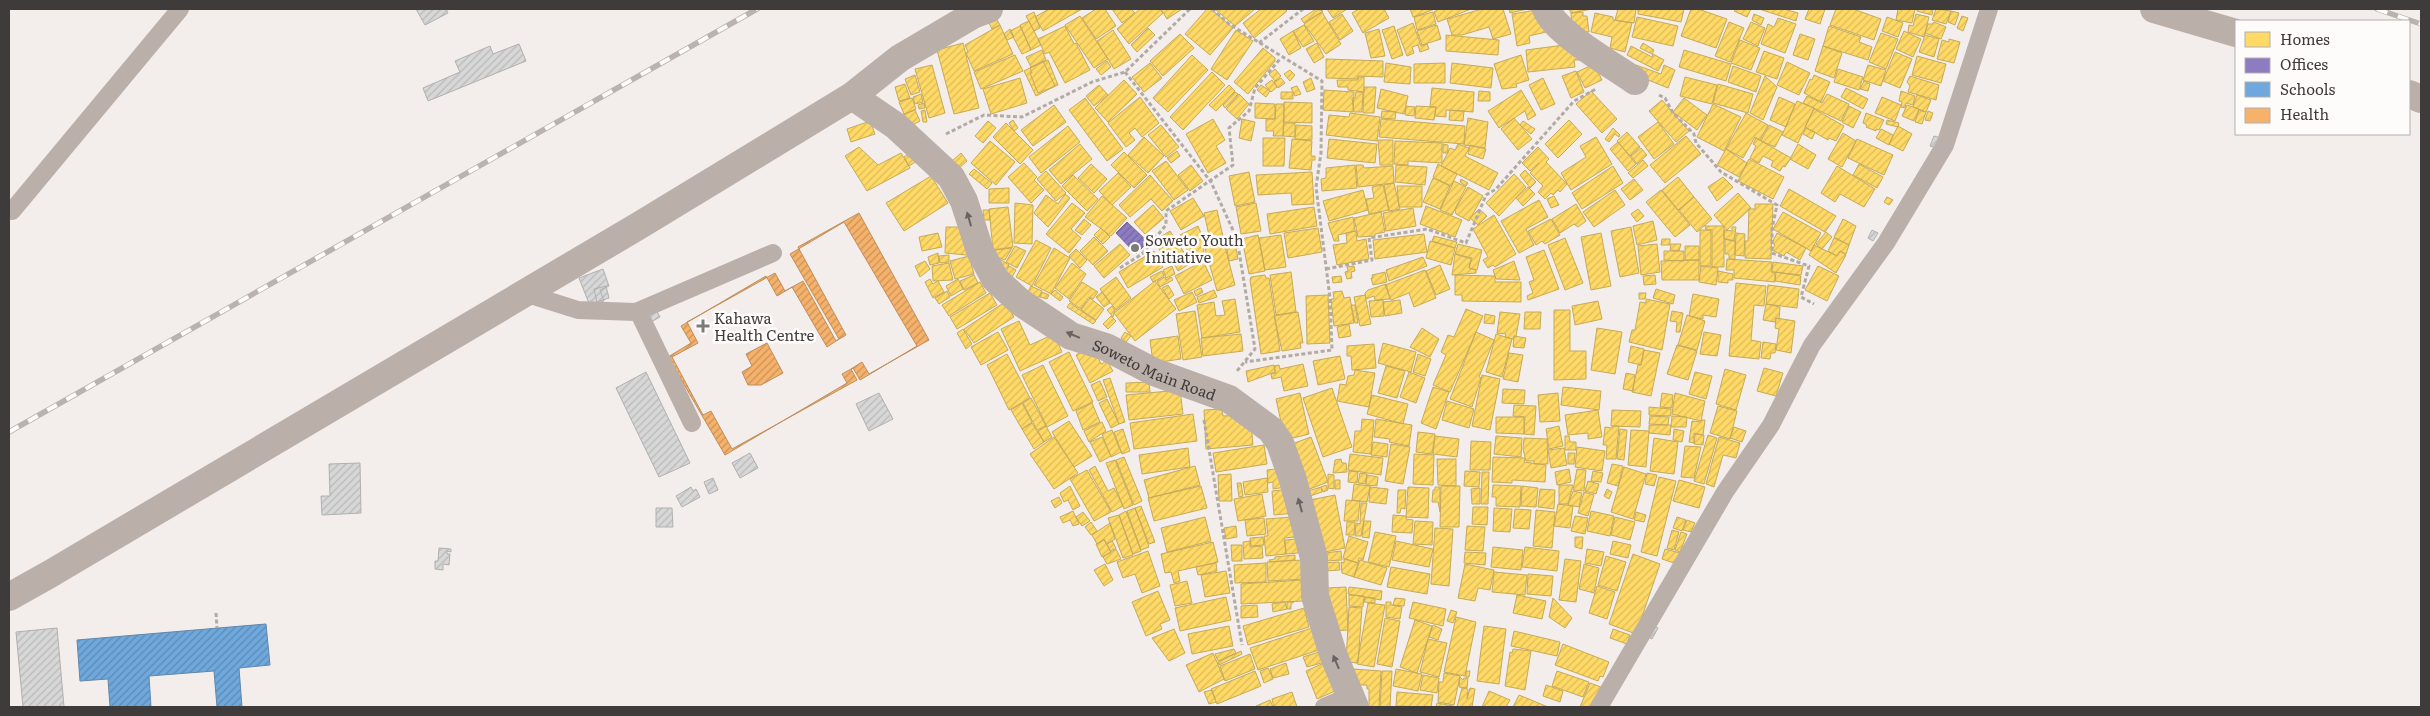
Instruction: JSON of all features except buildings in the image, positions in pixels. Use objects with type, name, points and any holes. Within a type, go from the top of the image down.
[{"type":"street","points":[[9,597],[524,293],[852,96],[900,58],[973,15],[989,9]]},
{"type":"street","points":[[1546,9],[1551,19],[1565,32],[1629,77]]},
{"type":"street","points":[[2154,9],[2235,33]]},
{"type":"street","name":"Soweto Main Road","points":[[852,96],[896,126],[951,177],[964,201],[980,251],[995,278],[1020,302],[1071,336],[1106,347],[1154,372],[1229,399],[1271,430],[1280,443],[1293,480],[1314,558],[1314,596],[1332,654],[1353,702]]},
{"type":"lane","points":[[12,211],[180,9]]},
{"type":"lane","points":[[1599,707],[1725,492],[1770,425],[1812,346],[1886,243],[1945,145],[1989,9]]},
{"type":"lane","points":[[524,293],[578,310],[638,311],[773,254]]},
{"type":"lane","points":[[638,311],[692,423]]},
{"type":"lane","points":[[1324,707],[1353,702]]},
{"type":"path","points":[[918,147],[984,116],[1022,117],[1092,82],[1124,72],[1190,9]]},
{"type":"path","points":[[1212,9],[1229,24],[1281,58],[1322,81],[1322,153],[1316,187],[1330,298],[1332,350],[1245,362]]},
{"type":"path","points":[[1259,42],[1303,9]]},
{"type":"path","points":[[1120,268],[1142,254],[1166,226],[1166,211],[1211,182],[1233,165],[1229,128],[1250,111],[1255,88],[1281,58]]},
{"type":"path","points":[[1124,72],[1211,182],[1237,238],[1254,350],[1238,370],[1229,399]]},
{"type":"path","points":[[1326,269],[1372,260],[1370,238],[1426,229],[1466,243],[1486,195],[1496,188],[1574,101],[1629,77],[1665,98],[1673,113],[1694,134],[1696,143],[1721,172],[1777,205],[1772,229],[1772,253],[1810,266],[1801,297],[1834,315]]},
{"type":"path","points":[[1198,388],[1242,645]]},
{"type":"path","points":[[216,613],[217,628]]},
{"type":"railway","points":[[9,432],[757,9]]},
{"type":"railway","points":[[2377,9],[2409,20]]},
{"type":"railway","points":[[2410,20],[2421,24]]},
{"type":"place","name":"Soweto Youth Initiative","points":[[1135,248]]},
{"type":"place","name":"Kahawa Health Centre","points":[[703,326]]}]
